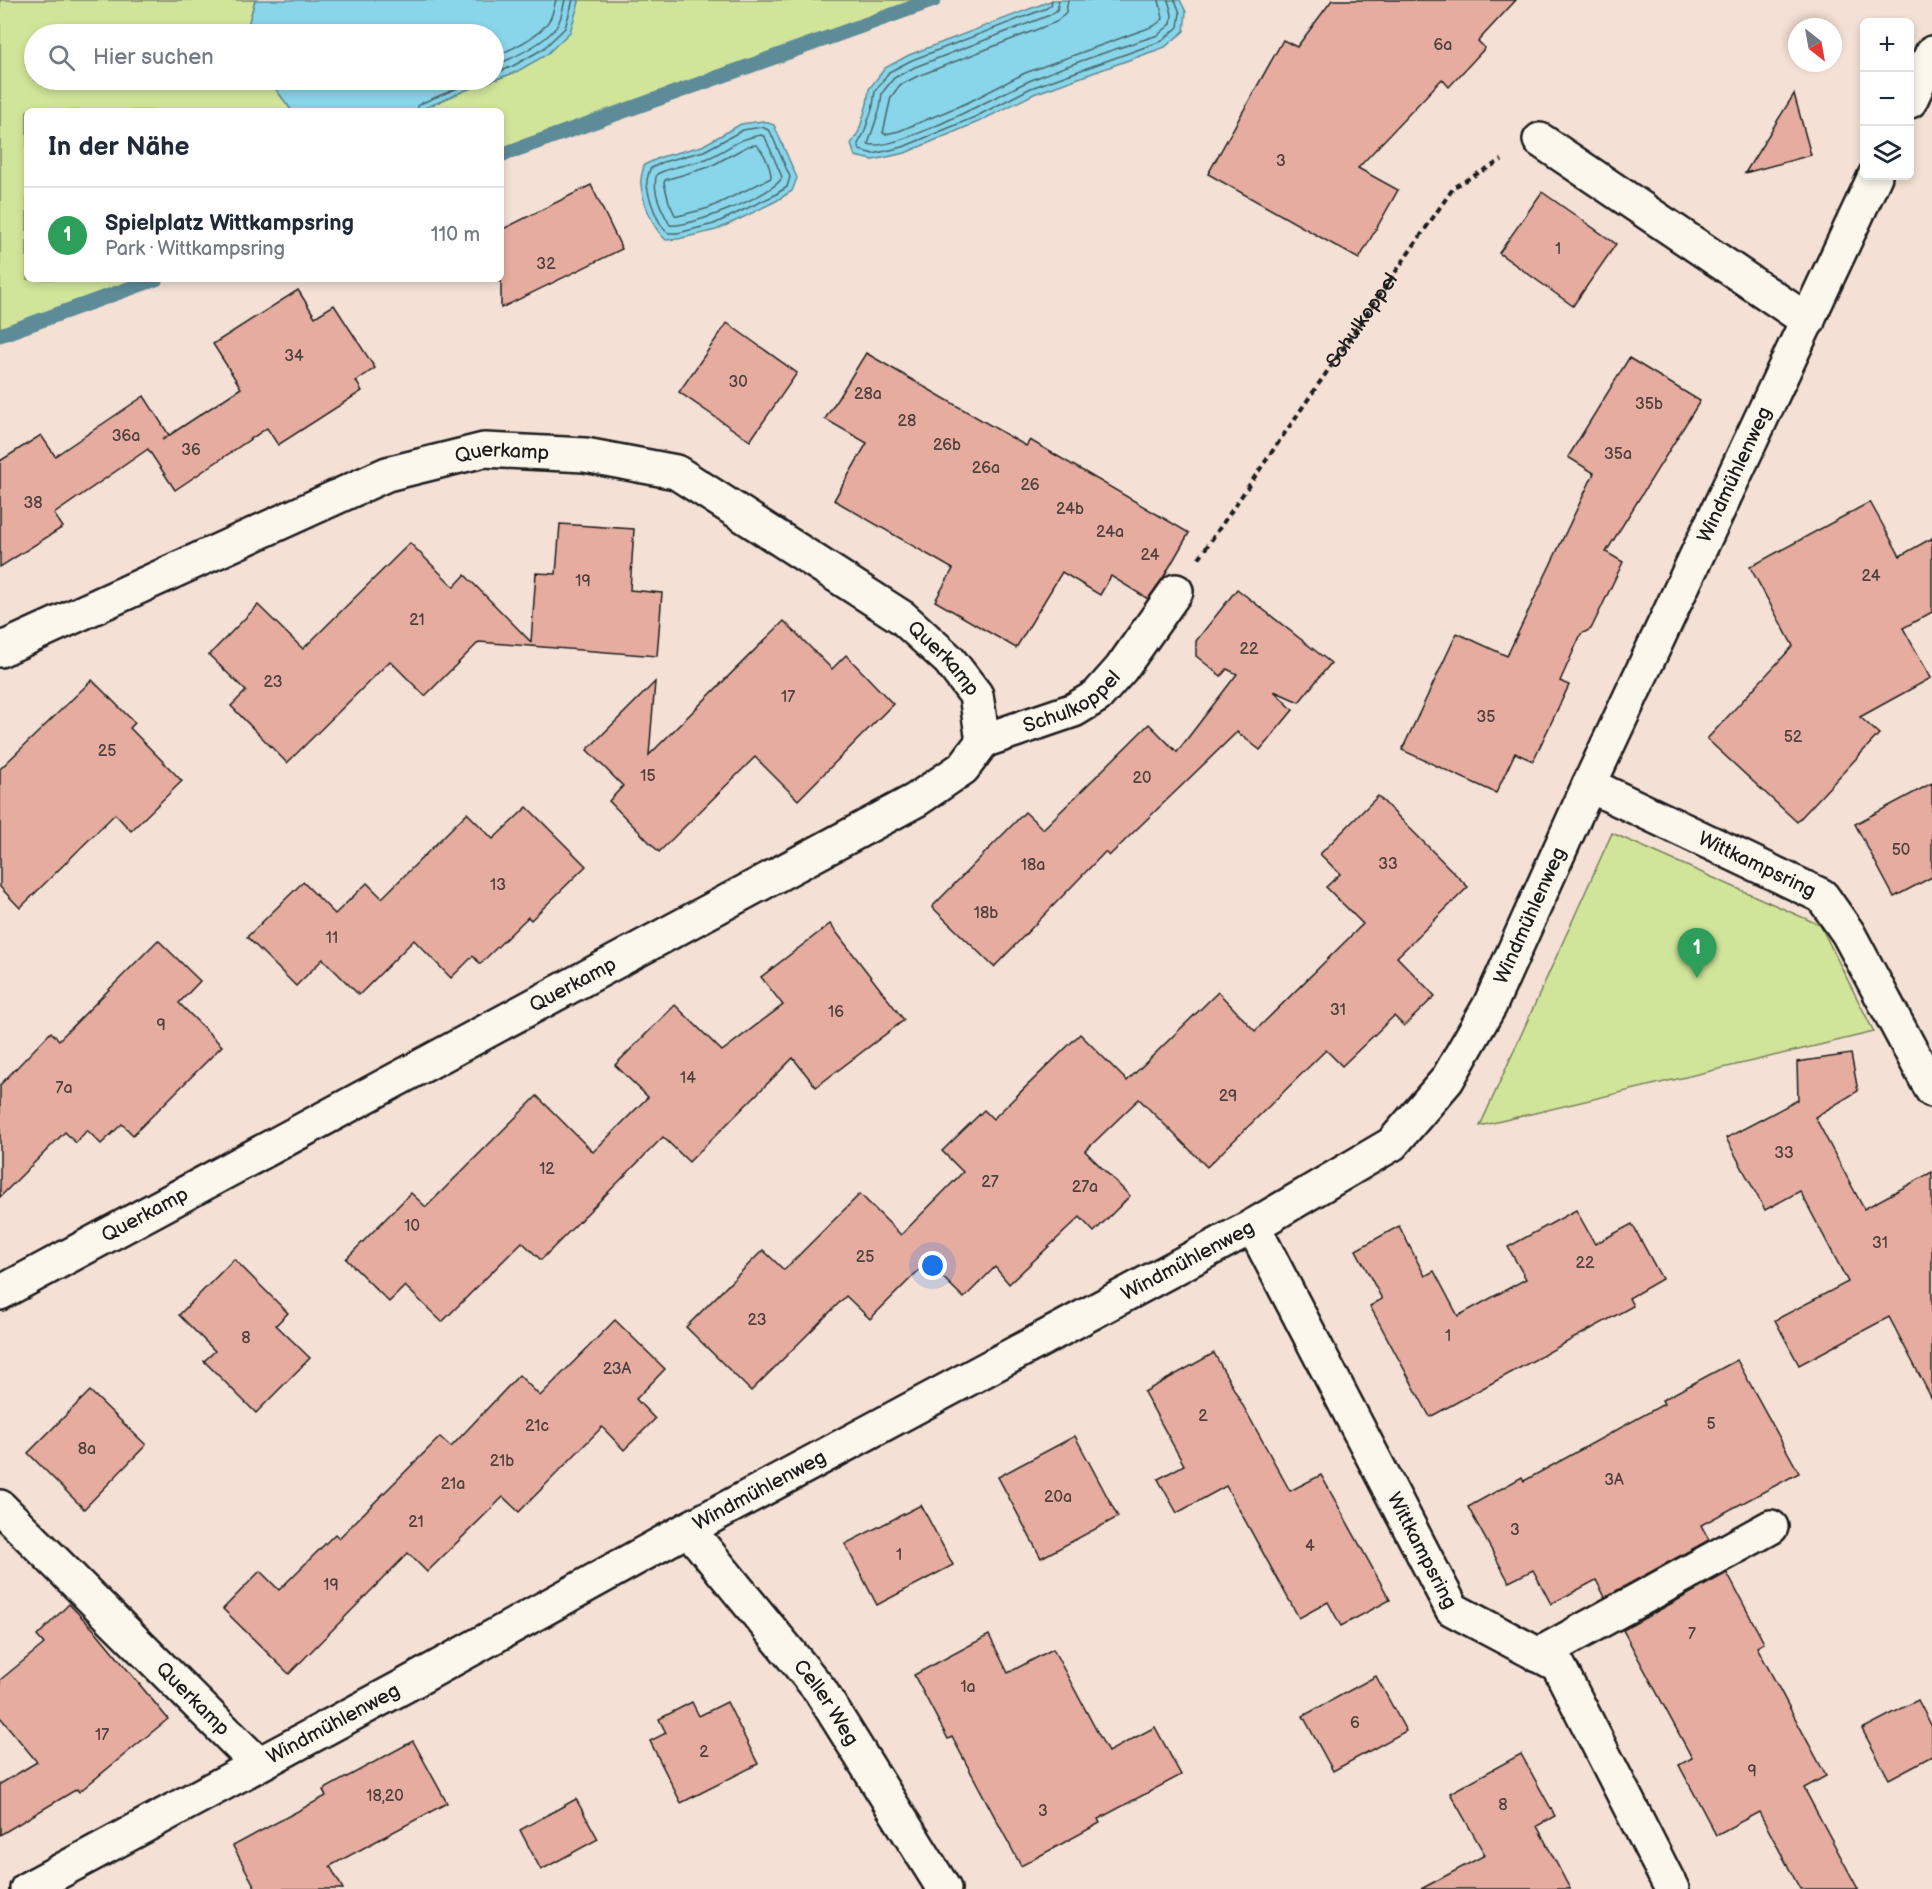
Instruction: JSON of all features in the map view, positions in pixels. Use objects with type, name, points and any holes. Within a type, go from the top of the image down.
[{"type":"street","points":[[1914,92],[1932,53]]},
{"type":"street","points":[[1540,140],[1808,321]]},
{"type":"street","name":"Windmühlenweg","points":[[27,1889],[406,1685],[688,1528],[1253,1226],[1392,1144],[1447,1080],[1490,1005],[1589,784],[1873,180]]},
{"type":"street","name":"Querkamp","points":[[0,650],[387,474],[484,450],[585,455],[676,472],[903,618],[949,660],[976,695],[983,741],[963,768],[916,800],[0,1293]]},
{"type":"street","name":"Schulkoppel","points":[[983,741],[1074,710],[1097,696],[1121,669],[1176,591]]},
{"type":"street","name":"Wittkampsring","points":[[1589,784],[1822,896],[1848,933],[1932,1090]]},
{"type":"street","name":"Wittkampsring","points":[[1253,1226],[1452,1609],[1558,1665],[1672,1889]]},
{"type":"street","name":"Querkamp","points":[[0,1507],[258,1763]]},
{"type":"street","points":[[1538,1655],[1771,1527]]},
{"type":"street","name":"Celler Weg","points":[[688,1528],[820,1690],[944,1889]]},
{"type":"path","name":"Schulkoppel","points":[[1176,591],[1454,187],[1540,140]]},
{"type":"green space","points":[[0,0],[255,0],[248,24],[24,24],[24,90],[276,90],[290,108],[24,108],[24,282],[145,282],[0,334]]},
{"type":"green space","points":[[578,0],[927,0],[504,153],[504,108],[425,108],[466,90],[504,90],[504,76],[516,72],[579,2]]},
{"type":"green space","points":[[1612,833],[1820,925],[1874,1032],[1480,1126]]},
{"type":"water","points":[[255,0],[578,0],[579,2],[570,32],[546,55],[504,76],[504,24],[248,24]]},
{"type":"water","points":[[1053,0],[1180,0],[1186,12],[1184,31],[1165,47],[1034,94],[978,122],[905,153],[873,160],[855,156],[851,144],[859,131],[869,89],[885,68],[909,55]]},
{"type":"water","points":[[276,90],[467,90],[425,108],[290,108]]},
{"type":"water","points":[[763,121],[774,125],[797,178],[792,191],[716,230],[666,240],[653,222],[644,198],[641,177],[644,165],[661,157],[702,146],[741,124]]},
{"type":"building","points":[[1332,0],[1516,0],[1478,41],[1485,48],[1449,87],[1442,79],[1358,168],[1398,190],[1359,259],[1208,174],[1283,40],[1297,47]]},
{"type":"building","points":[[1794,94],[1811,155],[1745,173]]},
{"type":"building","points":[[591,185],[622,249],[501,308],[501,282],[504,282],[504,228]]},
{"type":"building","points":[[1542,192],[1616,244],[1573,306],[1499,253]]},
{"type":"building","points":[[298,290],[315,317],[334,305],[375,368],[356,381],[362,391],[278,445],[267,428],[175,490],[148,449],[54,514],[63,527],[0,567],[0,461],[41,435],[55,456],[144,396],[169,435],[162,440],[241,388],[213,344]]},
{"type":"building","points":[[727,323],[797,373],[750,441],[679,392]]},
{"type":"building","points":[[866,353],[1026,446],[1030,440],[1189,533],[1148,599],[1111,576],[1100,595],[1062,572],[1016,648],[935,601],[953,569],[834,500],[867,443],[825,419]]},
{"type":"building","points":[[1629,358],[1700,401],[1606,552],[1623,562],[1591,629],[1581,634],[1560,681],[1569,685],[1533,761],[1515,753],[1496,793],[1402,750],[1457,633],[1507,656],[1594,473],[1568,457]]},
{"type":"building","points":[[1870,502],[1900,556],[1932,538],[1932,612],[1903,628],[1931,678],[1860,717],[1879,734],[1797,822],[1707,739],[1793,646],[1750,567]]},
{"type":"building","points":[[560,524],[634,529],[630,590],[662,593],[657,656],[479,642],[425,696],[390,661],[287,763],[231,706],[246,691],[209,655],[258,605],[303,649],[410,543],[454,587],[465,575],[531,642],[536,573],[556,574]]},
{"type":"building","points":[[1237,589],[1331,663],[1299,702],[1274,691],[1293,710],[1260,750],[1237,732],[1109,856],[1105,852],[994,967],[932,907],[1025,812],[1043,829],[1149,724],[1177,752],[1237,674],[1227,669],[1221,676],[1196,656],[1196,641]]},
{"type":"building","points":[[784,621],[832,669],[846,655],[893,704],[798,800],[755,757],[659,852],[609,801],[623,786],[587,750],[655,682],[649,755]]},
{"type":"building","points":[[92,680],[135,723],[130,728],[182,781],[131,831],[115,814],[20,908],[0,887],[0,769]]},
{"type":"building","points":[[1932,783],[1932,877],[1894,897],[1855,824]]},
{"type":"building","points":[[1378,796],[1468,887],[1397,957],[1435,996],[1404,1026],[1394,1016],[1342,1066],[1326,1050],[1207,1167],[1139,1099],[1085,1151],[1130,1196],[1094,1232],[1080,1217],[1009,1284],[995,1267],[964,1298],[927,1262],[870,1319],[846,1296],[751,1391],[686,1327],[763,1250],[784,1270],[860,1194],[901,1235],[963,1172],[942,1151],[984,1110],[993,1119],[1080,1034],[1127,1081],[1218,992],[1255,1031],[1363,924],[1326,887],[1340,874],[1320,854]]},
{"type":"building","points":[[527,807],[586,866],[531,920],[528,917],[480,964],[473,956],[451,978],[414,940],[359,995],[323,959],[296,986],[247,937],[303,882],[335,914],[367,883],[382,898],[467,813],[493,839]]},
{"type":"building","points":[[830,924],[904,1020],[816,1087],[793,1058],[689,1162],[663,1137],[541,1260],[522,1242],[442,1322],[405,1286],[389,1302],[346,1259],[411,1193],[426,1207],[537,1096],[593,1152],[648,1097],[615,1065],[675,1005],[722,1051],[783,1005],[761,977]]},
{"type":"building","points":[[158,940],[200,981],[179,1003],[222,1046],[133,1135],[122,1124],[101,1144],[87,1130],[76,1143],[65,1132],[0,1197],[0,1085],[51,1032],[59,1040]]},
{"type":"building","points":[[1851,1054],[1858,1091],[1815,1117],[1864,1209],[1932,1172],[1932,1399],[1889,1317],[1799,1365],[1775,1320],[1848,1282],[1800,1191],[1765,1210],[1726,1138],[1798,1100],[1797,1062]]},
{"type":"building","points":[[1576,1210],[1595,1244],[1632,1224],[1662,1279],[1629,1298],[1633,1306],[1430,1417],[1370,1306],[1382,1299],[1356,1250],[1399,1226],[1425,1276],[1434,1271],[1458,1316],[1526,1279],[1508,1247]]},
{"type":"building","points":[[234,1259],[288,1313],[276,1325],[310,1358],[256,1413],[204,1361],[215,1351],[179,1315]]},
{"type":"building","points":[[615,1320],[665,1369],[636,1399],[655,1419],[624,1450],[602,1427],[519,1512],[503,1497],[427,1572],[408,1553],[289,1674],[223,1609],[260,1571],[279,1590],[335,1534],[339,1538],[440,1437],[451,1447],[519,1375],[540,1396]]},
{"type":"building","points":[[1214,1353],[1290,1491],[1321,1475],[1390,1600],[1341,1626],[1328,1602],[1299,1618],[1226,1486],[1177,1513],[1158,1479],[1184,1465],[1144,1392]]},
{"type":"building","points":[[1737,1360],[1799,1473],[1701,1525],[1709,1540],[1605,1597],[1596,1580],[1551,1604],[1533,1570],[1509,1582],[1468,1507],[1522,1477],[1524,1481],[1664,1404],[1662,1400]]},
{"type":"building","points":[[90,1391],[146,1445],[84,1509],[28,1453]]},
{"type":"building","points":[[1075,1436],[1118,1517],[1041,1558],[998,1477]]},
{"type":"building","points":[[921,1505],[953,1565],[877,1605],[845,1544]]},
{"type":"building","points":[[1727,1573],[1764,1643],[1757,1647],[1826,1776],[1804,1788],[1858,1889],[1800,1889],[1759,1812],[1716,1835],[1679,1765],[1692,1758],[1623,1630]]},
{"type":"building","points":[[69,1604],[98,1634],[168,1719],[79,1792],[77,1789],[0,1835],[0,1784],[37,1762],[0,1717],[0,1680],[44,1644],[37,1636]]},
{"type":"building","points":[[989,1635],[1008,1673],[1053,1649],[1108,1752],[1155,1727],[1181,1775],[1098,1819],[1100,1823],[1021,1866],[952,1737],[948,1739],[914,1675]]},
{"type":"building","points":[[1376,1676],[1406,1731],[1333,1771],[1303,1716]]},
{"type":"building","points":[[1918,1700],[1932,1727],[1932,1756],[1889,1779],[1862,1729]]},
{"type":"building","points":[[692,1702],[699,1716],[727,1702],[758,1764],[681,1803],[650,1741],[666,1733],[659,1719]]},
{"type":"building","points":[[413,1741],[447,1803],[330,1866],[343,1889],[256,1889],[233,1846],[326,1796],[323,1790]]},
{"type":"building","points":[[1521,1754],[1555,1816],[1537,1826],[1570,1889],[1421,1889],[1485,1855],[1450,1793]]},
{"type":"building","points":[[576,1799],[598,1839],[541,1870],[520,1830]]},
{"type":"waterway","points":[[504,154],[934,0]]},
{"type":"waterway","points":[[0,335],[148,282]]},
{"type":"place","name":"Spielplatz Wittkampsring","points":[[1697,978]]}]
